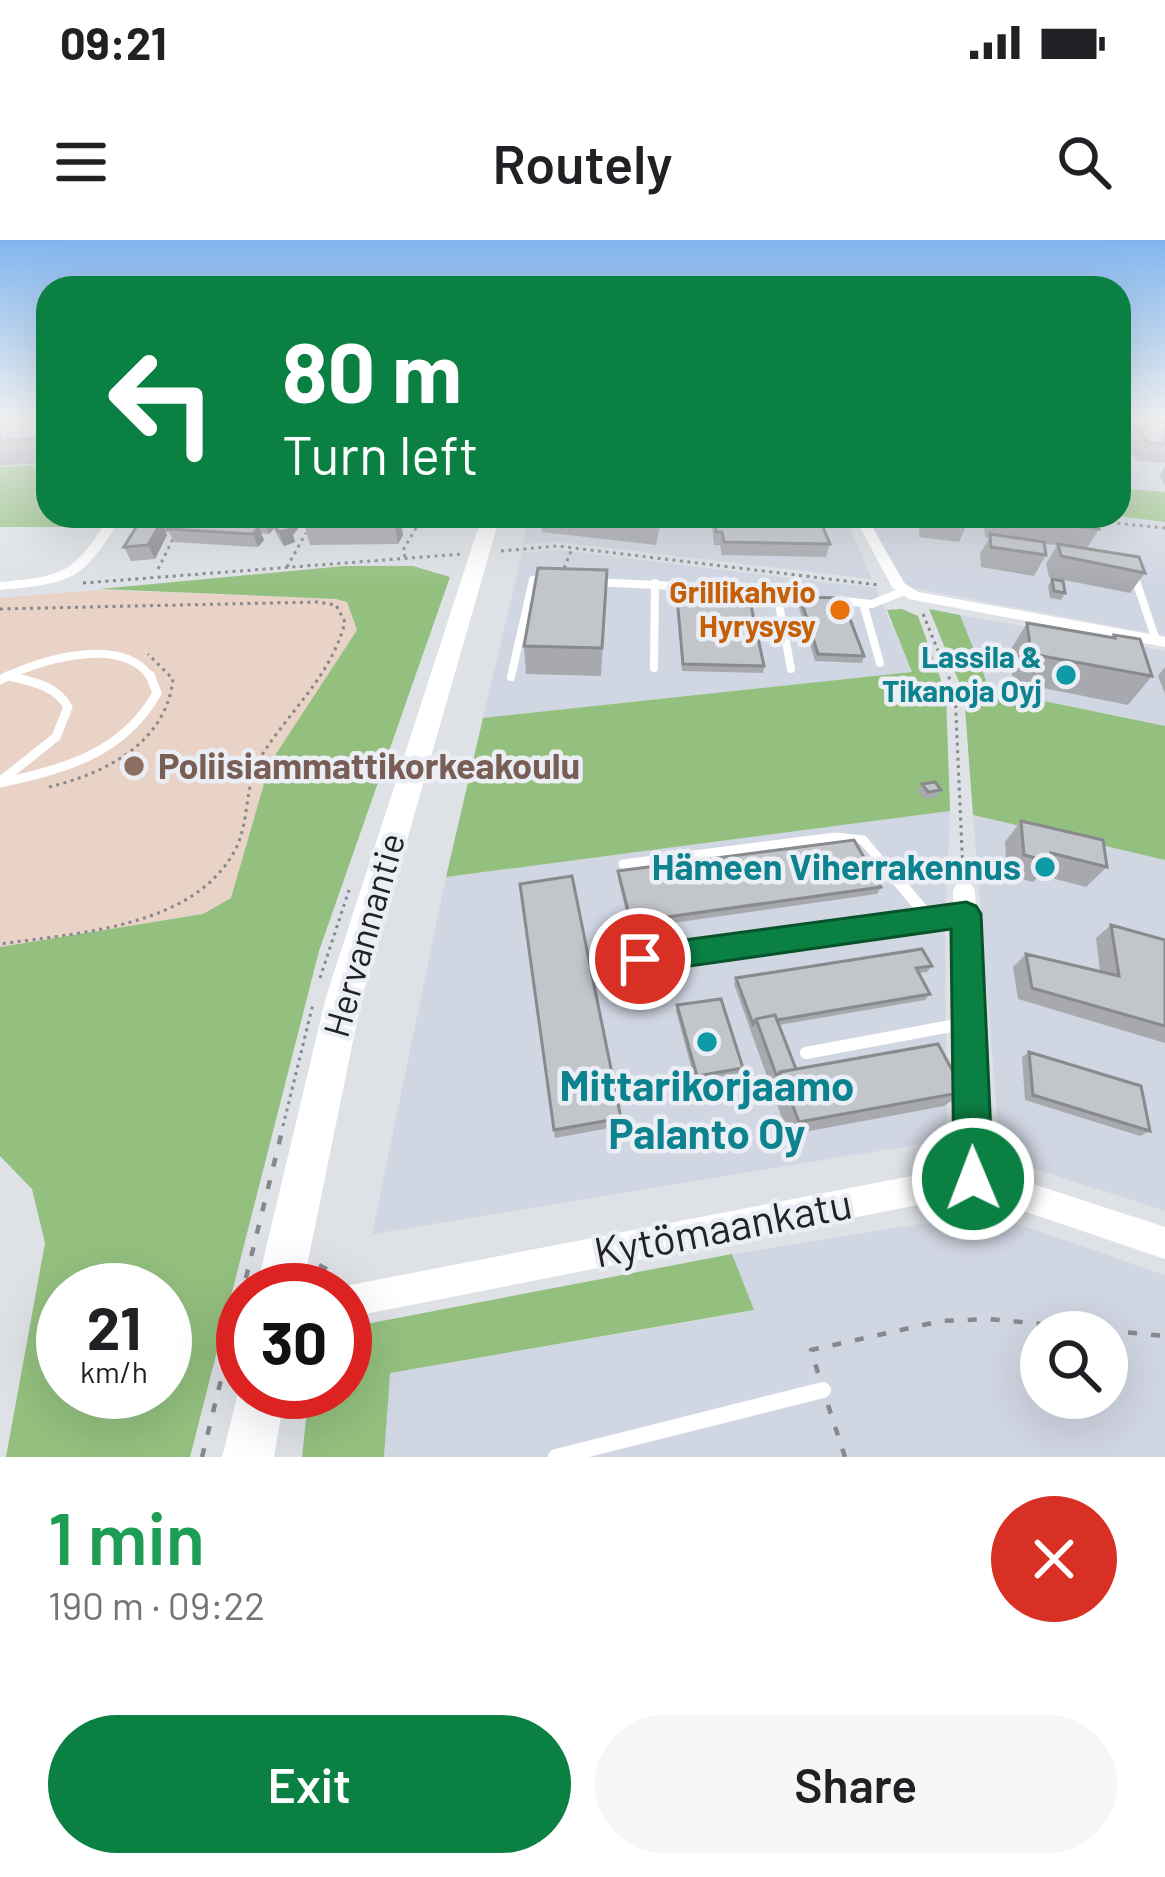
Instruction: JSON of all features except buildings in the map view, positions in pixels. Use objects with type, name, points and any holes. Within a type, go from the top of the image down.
[{"type":"main road","name":"Hervannantie","points":[[284,1263],[344,997],[487,528]]},
{"type":"main road","points":[[248,1457],[255,1419]]},
{"type":"street","points":[[0,586],[62,580],[81,572],[108,528]]},
{"type":"street","points":[[868,528],[909,594],[1161,641]]},
{"type":"street","points":[[965,903],[973,1179]]},
{"type":"street","name":"Kytömaankatu","points":[[372,1297],[973,1179],[1165,1243]]},
{"type":"lane","points":[[1131,568],[1161,641]]},
{"type":"lane","points":[[511,677],[533,580],[563,581]]},
{"type":"lane","points":[[586,581],[872,604],[909,594]]},
{"type":"lane","points":[[654,668],[655,584]]},
{"type":"lane","points":[[777,594],[791,669]]},
{"type":"lane","points":[[862,603],[880,663]]},
{"type":"lane","points":[[0,782],[50,772],[106,749],[140,722],[157,692],[149,672],[120,657],[76,656],[2,677]]},
{"type":"lane","points":[[0,782],[59,740],[68,723],[68,707],[59,694],[44,684],[2,677]]},
{"type":"lane","points":[[623,865],[835,837],[863,840],[929,920]]},
{"type":"lane","points":[[640,959],[929,920],[965,903]]},
{"type":"lane","points":[[806,1053],[970,1022]]},
{"type":"lane","points":[[556,1457],[823,1390]]},
{"type":"path","points":[[1131,524],[1165,528]]},
{"type":"path","points":[[158,569],[182,528]]},
{"type":"path","points":[[405,559],[403,550],[415,528]]},
{"type":"path","points":[[286,569],[306,532]]},
{"type":"path","points":[[563,581],[573,548]]},
{"type":"path","points":[[712,565],[723,559]]},
{"type":"path","points":[[909,594],[955,692],[965,903]]},
{"type":"path","points":[[0,609],[317,602],[336,605],[345,622],[332,659],[257,763],[235,851],[209,884],[173,905],[130,920],[0,944]]},
{"type":"path","points":[[39,789],[86,779],[124,754],[156,724],[170,701],[173,679],[147,653]]},
{"type":"path","points":[[315,1257],[320,1263]]},
{"type":"path","points":[[845,1457],[811,1349],[941,1321],[989,1319],[1165,1336]]},
{"type":"shaded area","points":[[1131,473],[1165,473],[1165,492],[1131,489]]},
{"type":"shaded area","points":[[1131,518],[1165,522],[1165,636],[913,588],[903,582],[874,528],[1131,528]]},
{"type":"shaded area","points":[[526,528],[849,528],[872,579],[560,542],[523,544]]},
{"type":"shaded area","points":[[559,550],[875,588],[913,672],[483,718],[522,553]]},
{"type":"shaded area","name":"Poliisiammattikorkeakoulu","points":[[100,590],[336,599],[347,602],[357,630],[270,763],[231,898],[203,914],[0,947],[0,598]]},
{"type":"shaded area","points":[[960,615],[1165,651],[1165,726],[990,690]]},
{"type":"shaded area","points":[[950,811],[945,932],[947,1132],[939,1141],[372,1234],[446,877]]},
{"type":"shaded area","points":[[973,815],[1165,860],[1165,1211],[1036,1169],[1009,1154],[999,1139]]},
{"type":"shaded area","points":[[977,1215],[1165,1275],[1165,1457],[384,1457],[389,1373],[753,1311],[732,1254]]},
{"type":"green space","points":[[0,473],[36,473],[36,527],[0,527]]},
{"type":"green space","points":[[1131,489],[1165,492],[1165,522],[1131,518]]},
{"type":"green space","points":[[344,566],[413,566],[450,577],[319,951],[239,1263],[216,1263],[216,1355],[190,1457],[6,1457],[36,1292],[36,1419],[192,1419],[192,1263],[41,1263],[45,1243],[32,1189],[0,1156],[0,947],[203,914],[231,898],[270,763],[357,630],[347,602],[100,589]]},
{"type":"green space","points":[[902,609],[918,616],[946,694],[950,811],[446,877],[483,718],[912,672],[887,610]]},
{"type":"green space","points":[[929,609],[960,615],[990,690],[1165,726],[1165,860],[973,815],[964,694]]},
{"type":"green space","points":[[732,1254],[754,1310],[390,1373],[384,1457],[302,1457],[306,1419],[372,1419],[372,1323]]},
{"type":"place","name":"Grillikahvio Hyrysysy","points":[[840,610]]},
{"type":"place","name":"Lassila & Tikanoja Oyj","points":[[1066,675]]},
{"type":"place","name":"Poliisiammattikorkeakoulu","points":[[134,766]]},
{"type":"place","name":"Hämeen Viherrakennus","points":[[1045,867]]},
{"type":"place","name":"Mittarikorjaamo Palanto Oy","points":[[707,1042]]},
{"type":"route","points":[[640,959],[966,914],[973,1179]]}]
